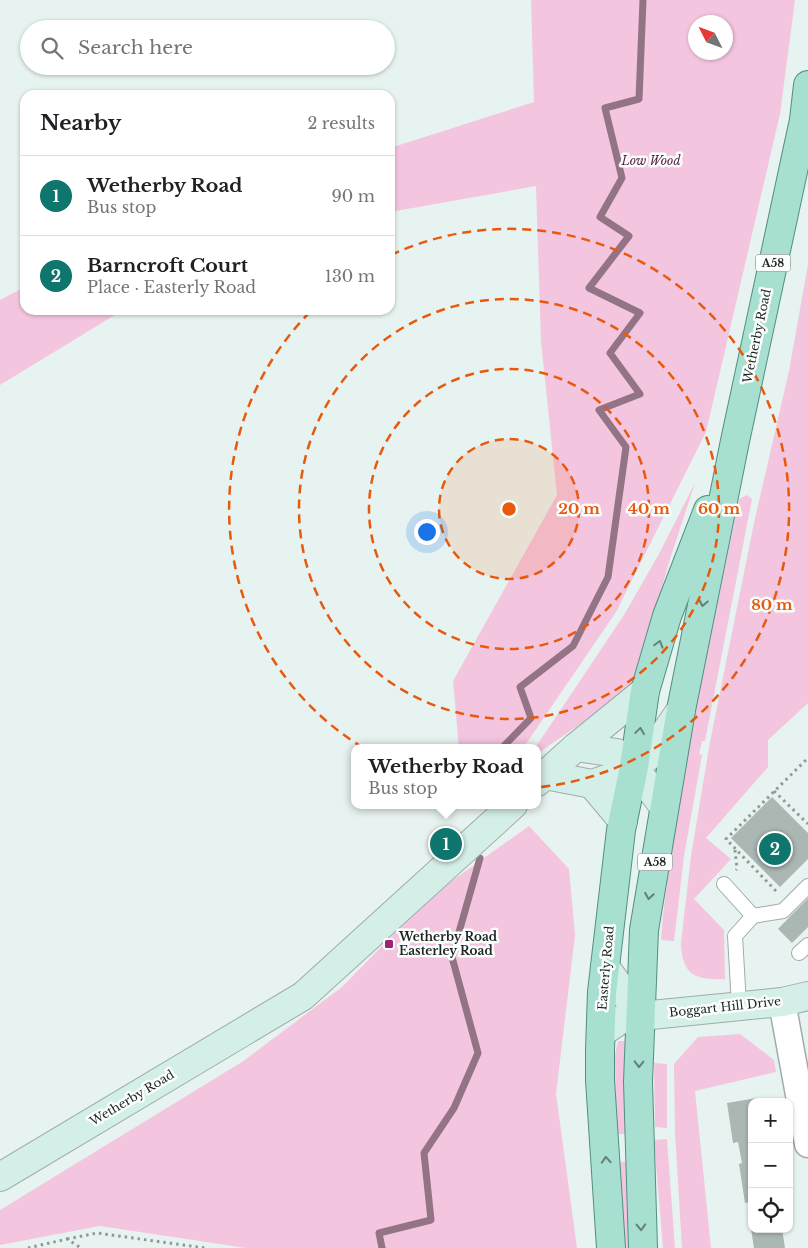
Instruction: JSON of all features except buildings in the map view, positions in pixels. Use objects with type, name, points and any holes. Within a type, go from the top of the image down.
[{"type":"main road","name":"Wetherby Road","points":[[681,710],[735,441],[804,120],[808,85]]},
{"type":"main road","name":"Wetherby Road","points":[[645,691],[667,616],[735,441]]},
{"type":"main road","name":"Easterly Road","points":[[611,1248],[600,1080],[605,967],[623,821],[634,767],[645,691]]},
{"type":"main road","name":"A58","points":[[643,1248],[638,1082],[644,930],[681,710]]},
{"type":"street","name":"Wetherby Road","points":[[541,779],[576,747],[645,691]]},
{"type":"street","name":"Wetherby Road","points":[[541,779],[592,784],[621,774],[649,756],[681,710]]},
{"type":"street","points":[[576,747],[617,753],[634,767],[664,807]]},
{"type":"street","points":[[592,784],[623,821]]},
{"type":"street","name":"Wetherby Road","points":[[0,1177],[303,996],[509,809]]},
{"type":"street","points":[[605,967],[641,1016]]},
{"type":"street","points":[[795,999],[808,1144]]},
{"type":"street","name":"Boggart Hill Drive","points":[[601,1033],[620,1020],[641,1016],[795,999]]},
{"type":"lane","points":[[724,884],[753,916]]},
{"type":"lane","points":[[739,1005],[735,936],[753,916],[783,912],[808,886]]},
{"type":"path","points":[[783,892],[778,893],[726,840],[808,758]]},
{"type":"path","points":[[774,791],[808,824]]},
{"type":"path","points":[[28,1248],[97,1233],[205,1248]]},
{"type":"path","points":[[67,1238],[80,1248]]},
{"type":"green space","name":"Low Wood","points":[[531,0],[795,0],[780,114],[706,432],[616,612],[525,744],[459,744],[453,681],[557,495],[541,341],[536,186],[395,211],[395,146],[534,102]]},
{"type":"green space","points":[[808,264],[808,703],[768,740],[768,767],[706,838],[731,859],[694,899],[724,930],[725,979],[699,977],[692,974],[684,963],[681,943],[691,856],[710,742],[754,523],[789,371]]},
{"type":"green space","points":[[20,290],[20,315],[115,315],[0,385],[0,300]]},
{"type":"green space","points":[[695,483],[670,559],[635,681],[622,695],[541,751],[541,744],[538,744],[624,615],[659,554]]},
{"type":"green space","points":[[747,495],[752,499],[705,741],[702,741],[699,754],[702,755],[684,856],[674,941],[661,940],[680,786],[739,499]]},
{"type":"green space","points":[[529,826],[569,869],[575,935],[556,1094],[577,1248],[246,1248],[100,1226],[0,1245],[0,1210],[242,1062],[342,987],[432,895]]},
{"type":"green space","points":[[740,1034],[774,1060],[776,1072],[695,1091],[711,1248],[682,1248],[675,1133],[674,1064],[698,1037]]},
{"type":"green space","points":[[618,1041],[626,1041],[627,1134],[616,1134],[615,1055]]},
{"type":"green space","points":[[654,1063],[667,1064],[667,1128],[655,1127]]},
{"type":"green space","points":[[667,1139],[675,1248],[663,1248],[654,1140]]},
{"type":"green space","points":[[616,1162],[627,1162],[634,1248],[624,1248]]},
{"type":"waterway","points":[[506,744],[531,718],[520,687],[573,646],[608,577],[626,447],[599,410],[640,394],[610,353],[640,313],[589,288],[629,236],[600,217],[622,178],[605,108],[639,99],[643,0]]},
{"type":"waterway","points":[[382,1248],[379,1233],[431,1220],[424,1153],[454,1108],[478,1053],[452,957],[480,858]]},
{"type":"place","name":"Wetherby Road","points":[[446,844]]},
{"type":"place","name":"Barncroft Court","points":[[775,849]]},
{"type":"place","name":"Wetherby Road Easterley Road","points":[[389,944]]}]
